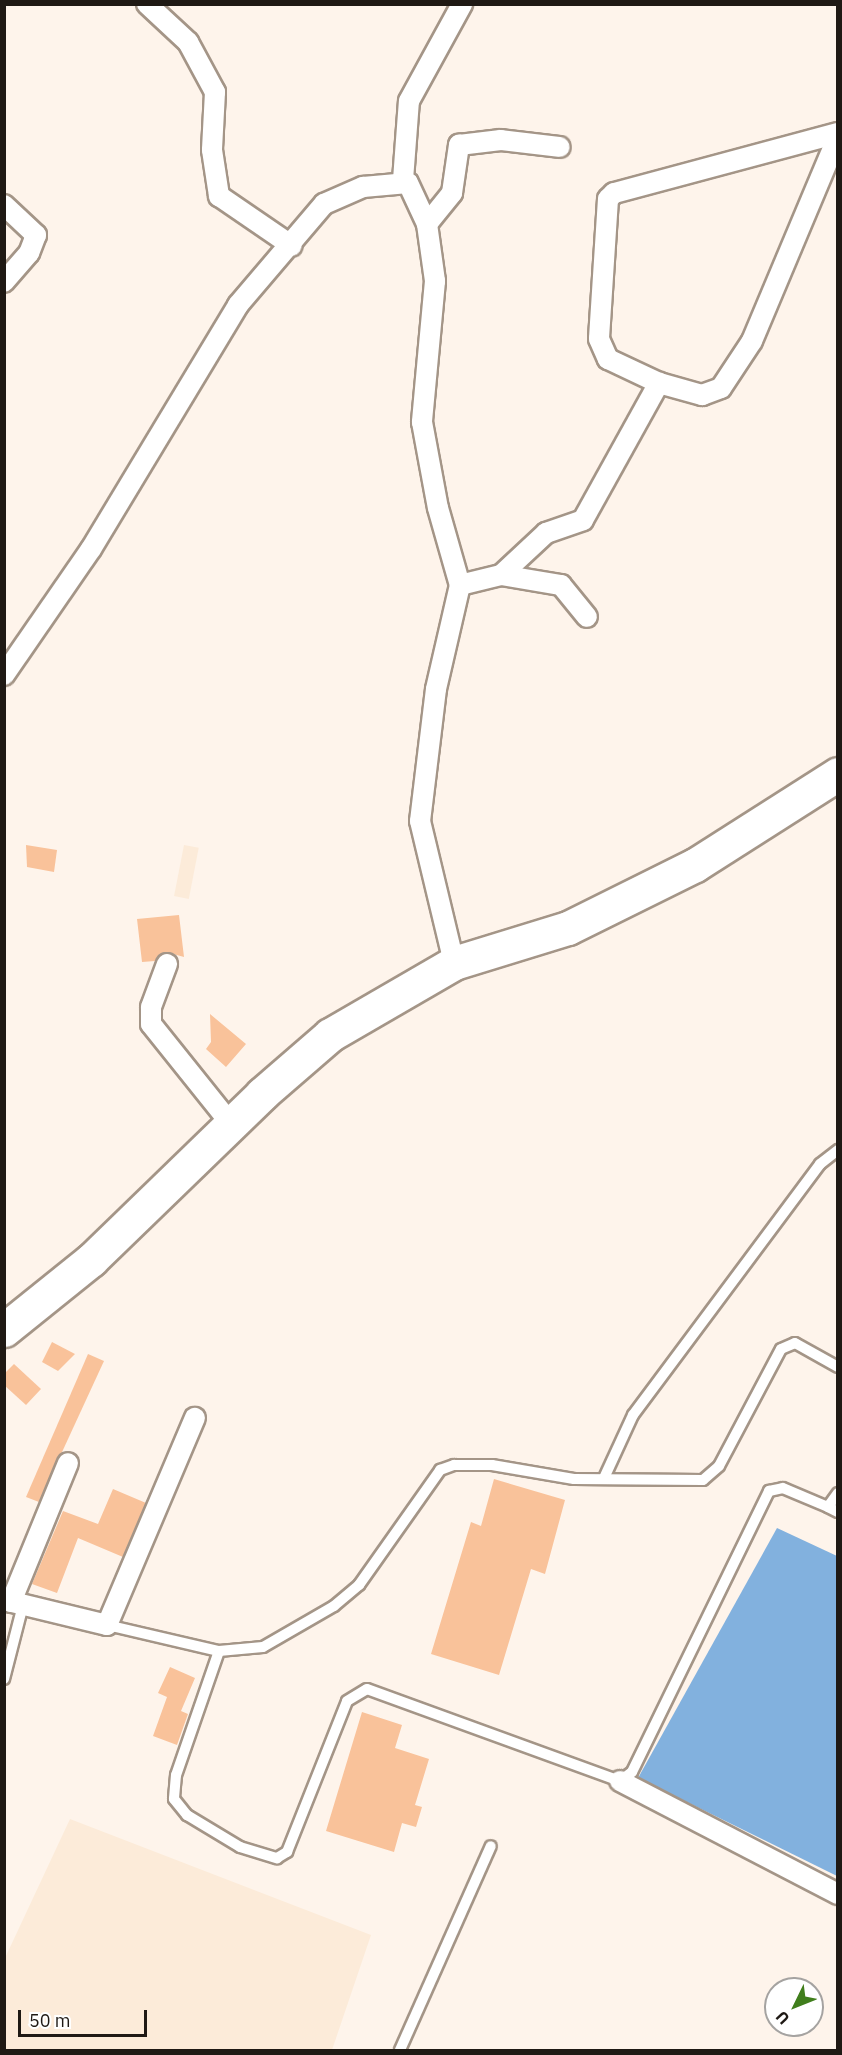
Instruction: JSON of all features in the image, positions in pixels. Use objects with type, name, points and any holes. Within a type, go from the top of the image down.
[{"type":"highway","points":[[4,1330],[91,1260],[330,1035],[454,963],[568,928],[695,865],[837,774]]},
{"type":"street","points":[[147,4],[188,42],[215,92],[212,150],[219,196],[292,246]]},
{"type":"street","points":[[454,963],[420,821],[434,700],[460,585],[438,508],[422,422],[435,281],[427,224],[411,188],[403,180],[409,101],[462,4]]},
{"type":"street","points":[[837,134],[752,341],[721,388],[702,395],[659,383],[608,359],[599,339],[608,199],[622,188],[837,134]]},
{"type":"street","points":[[427,224],[452,193],[459,145],[501,140],[560,147]]},
{"type":"street","points":[[4,675],[91,549],[238,306],[292,246],[324,204],[363,187],[403,180]]},
{"type":"street","points":[[4,205],[36,235],[29,253],[4,282]]},
{"type":"street","points":[[501,575],[546,532],[583,519],[659,383]]},
{"type":"street","points":[[460,585],[501,575],[561,585],[587,618]]},
{"type":"street","points":[[166,964],[151,1007],[151,1024],[232,1125]]},
{"type":"street","points":[[68,1463],[13,1602],[107,1625],[195,1418]]},
{"type":"street","points":[[620,1781],[837,1894]]},
{"type":"lane","points":[[604,1478],[633,1414],[820,1164],[837,1150]]},
{"type":"lane","points":[[107,1625],[219,1651],[263,1647],[351,1592],[440,1470],[454,1465],[492,1465],[574,1479],[703,1480],[719,1466],[781,1349],[795,1343],[837,1367]]},
{"type":"lane","points":[[219,1651],[176,1775],[174,1799],[187,1815],[240,1847],[277,1858],[286,1852],[347,1701],[367,1689],[620,1781],[632,1772],[769,1491],[783,1488],[833,1509],[837,1492]]},
{"type":"lane","points":[[4,1679],[13,1602]]},
{"type":"lane","points":[[400,2050],[491,1846]]},
{"type":"shaded area","points":[[184,845],[199,848],[189,899],[174,896]]},
{"type":"shaded area","points":[[70,1819],[371,1935],[332,2050],[5,2050],[5,1958]]},
{"type":"water","points":[[777,1528],[837,1556],[837,1876],[638,1778]]},
{"type":"building","points":[[26,845],[57,850],[54,872],[27,867]]},
{"type":"building","points":[[179,915],[184,957],[166,952],[155,961],[142,962],[137,919]]},
{"type":"building","points":[[210,1014],[246,1044],[226,1067],[206,1049],[211,1042]]},
{"type":"building","points":[[52,1342],[75,1354],[58,1371],[42,1362]]},
{"type":"building","points":[[88,1354],[104,1361],[39,1502],[26,1497]]},
{"type":"building","points":[[14,1364],[41,1389],[26,1405],[4,1385],[4,1374]]},
{"type":"building","points":[[494,1479],[565,1500],[545,1574],[531,1569],[499,1675],[431,1654],[471,1522],[481,1526]]},
{"type":"building","points":[[113,1489],[146,1503],[123,1557],[78,1538],[57,1593],[32,1584],[63,1511],[98,1524]]},
{"type":"building","points":[[170,1667],[195,1678],[181,1711],[188,1714],[177,1745],[153,1736],[167,1697],[158,1693]]},
{"type":"building","points":[[362,1712],[402,1725],[395,1748],[429,1759],[415,1805],[422,1807],[416,1827],[402,1823],[394,1852],[326,1831]]}]
